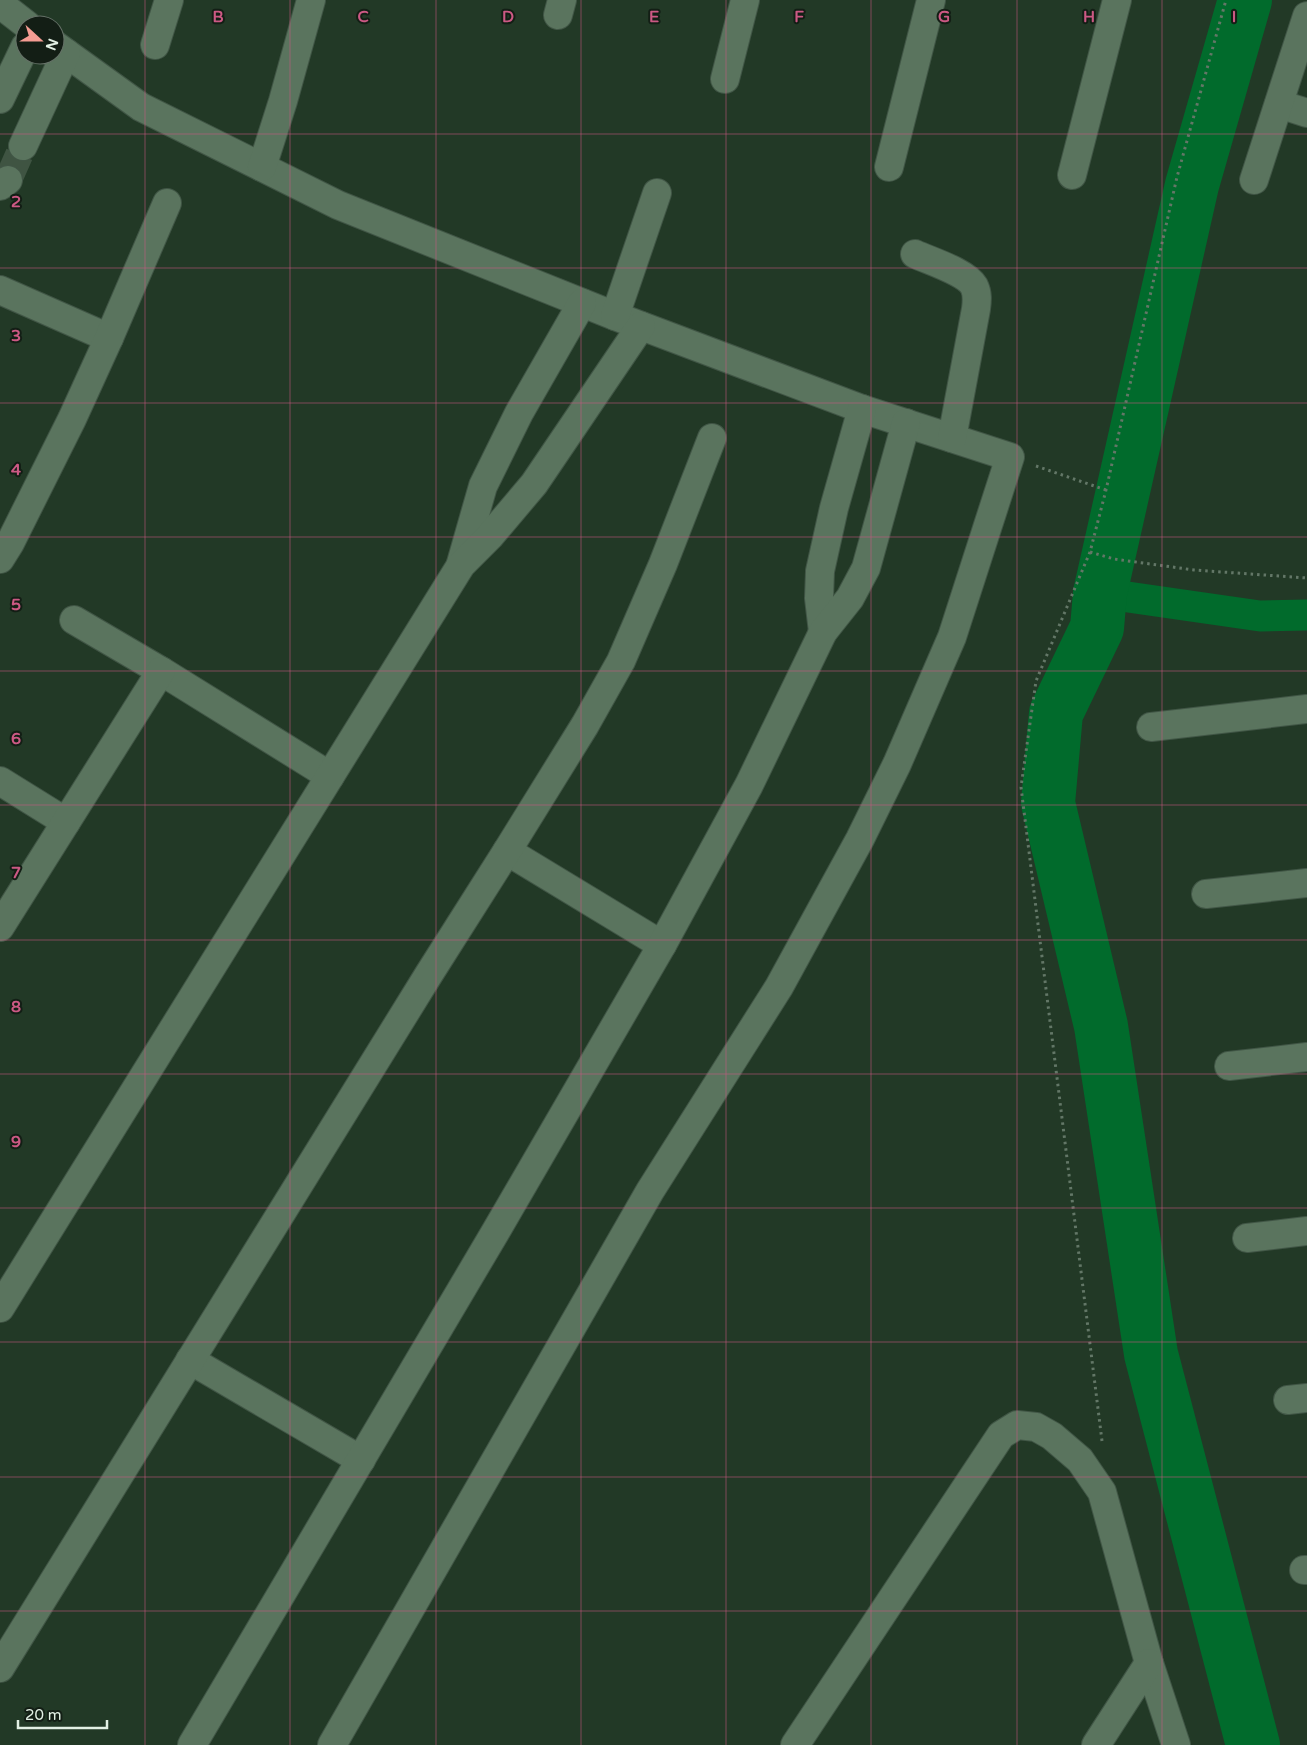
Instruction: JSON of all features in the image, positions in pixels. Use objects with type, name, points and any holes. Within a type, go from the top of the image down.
[{"type":"street","points":[[155,44],[169,0]]},
{"type":"street","points":[[262,167],[311,0]]},
{"type":"street","points":[[725,79],[745,0]]},
{"type":"street","points":[[889,167],[931,0]]},
{"type":"street","points":[[1072,175],[1117,0]]},
{"type":"street","points":[[0,4],[15,16]]},
{"type":"street","points":[[1254,180],[1307,16]]},
{"type":"street","points":[[65,52],[141,107],[338,205],[615,316],[862,409],[1010,457],[952,637],[897,764],[860,839],[779,987],[650,1191],[332,1745]]},
{"type":"street","points":[[0,99],[16,65]]},
{"type":"street","points":[[24,146],[55,65]]},
{"type":"street","points":[[1279,104],[1307,113]]},
{"type":"street","points":[[615,316],[656,193]]},
{"type":"street","points":[[0,559],[10,543],[72,419],[167,203]]},
{"type":"street","points":[[915,254],[961,274],[973,284],[977,296],[952,438]]},
{"type":"street","points":[[0,290],[109,338]]},
{"type":"street","points":[[461,564],[483,486],[519,413],[582,303]]},
{"type":"street","points":[[0,1308],[7,1281],[330,776],[461,564],[490,536],[534,484],[641,326]]},
{"type":"street","points":[[824,632],[819,598],[820,571],[834,508],[862,409]]},
{"type":"street","points":[[192,1745],[662,945],[748,785],[824,632],[850,598],[866,568],[906,423]]},
{"type":"street","points":[[0,1668],[585,725],[621,661],[664,564],[712,438]]},
{"type":"street","points":[[74,620],[161,671],[330,776]]},
{"type":"street","points":[[0,927],[161,671]]},
{"type":"street","points":[[1151,727],[1307,709]]},
{"type":"street","points":[[0,781],[66,822]]},
{"type":"street","points":[[507,851],[662,945]]},
{"type":"street","points":[[1206,894],[1307,883]]},
{"type":"street","points":[[1229,1066],[1307,1057]]},
{"type":"street","points":[[1247,1238],[1307,1232]]},
{"type":"street","points":[[190,1360],[361,1460]]},
{"type":"street","points":[[795,1745],[1001,1435],[1017,1425],[1036,1427],[1052,1436],[1080,1460],[1102,1492],[1149,1663],[1176,1745]]},
{"type":"street","points":[[1096,1745],[1149,1663]]},
{"type":"path","points":[[1103,1443],[1021,787],[1036,681],[1090,552],[1106,490],[1177,177],[1226,0]]},
{"type":"path","points":[[1010,457],[1106,490]]},
{"type":"path","points":[[1090,552],[1114,559],[1194,570],[1307,578]]},
{"type":"waterway","points":[[1245,0],[1192,185],[1100,593],[1097,628],[1056,713],[1048,803],[1101,1026],[1151,1354],[1253,1745]]},
{"type":"waterway","points":[[1100,593],[1260,616],[1307,615]]},
{"type":"tunnel","points":[[8,180],[23,146]]}]
